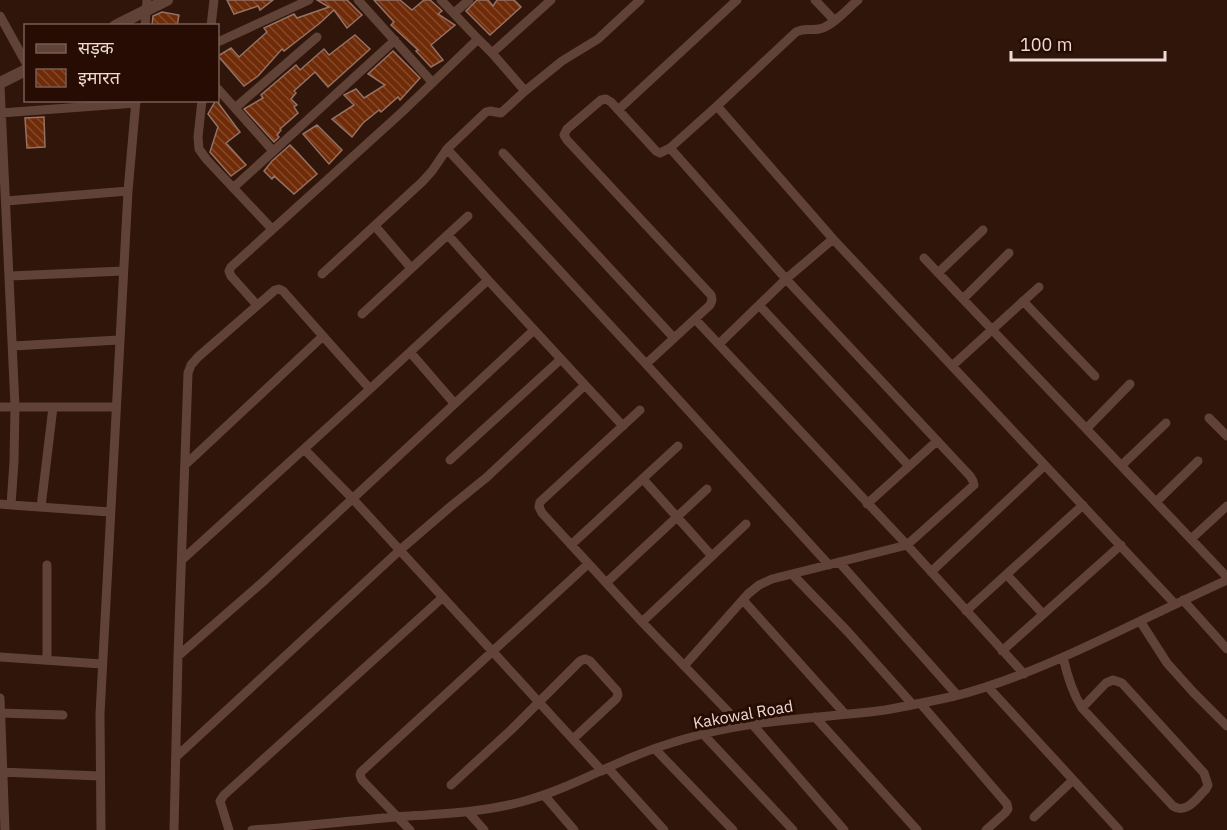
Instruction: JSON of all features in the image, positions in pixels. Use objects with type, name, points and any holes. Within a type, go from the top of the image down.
[{"type":"street","points":[[118,24],[147,5],[167,0]]},
{"type":"street","points":[[211,24],[214,0]]},
{"type":"street","points":[[219,42],[309,0]]},
{"type":"street","points":[[358,0],[432,82]]},
{"type":"street","points":[[441,0],[525,91]]},
{"type":"street","points":[[454,13],[469,0]]},
{"type":"street","points":[[492,53],[550,0]]},
{"type":"street","points":[[322,274],[422,182],[447,149],[486,112],[501,113],[562,61],[598,39],[640,0]]},
{"type":"street","points":[[618,110],[737,0]]},
{"type":"street","points":[[815,0],[834,20]]},
{"type":"street","points":[[646,364],[710,305],[711,295],[567,140],[564,135],[567,129],[601,100],[606,99],[656,151],[665,152],[796,32],[803,28],[822,29],[858,0]]},
{"type":"street","points":[[145,24],[147,5]]},
{"type":"street","points":[[0,16],[24,59]]},
{"type":"street","points":[[235,108],[316,37]]},
{"type":"street","points":[[257,305],[231,276],[229,271],[231,267],[478,39]]},
{"type":"street","points":[[233,188],[395,40]]},
{"type":"street","points":[[10,505],[14,462],[15,406],[0,84],[24,71]]},
{"type":"street","points":[[219,90],[273,151]]},
{"type":"street","points":[[2,113],[136,102],[123,272],[102,664],[101,830]]},
{"type":"street","points":[[202,102],[199,149],[272,229]]},
{"type":"street","points":[[717,106],[833,238],[952,366],[1121,545],[1227,649]]},
{"type":"street","points":[[670,148],[786,279],[970,476],[974,485],[907,545],[772,579],[759,585],[684,666]]},
{"type":"street","points":[[447,149],[957,695]]},
{"type":"street","points":[[503,153],[674,338]]},
{"type":"street","points":[[6,201],[128,191]]},
{"type":"street","points":[[362,314],[468,216]]},
{"type":"street","points":[[375,226],[411,268]]},
{"type":"street","points":[[938,273],[983,230]]},
{"type":"street","points":[[448,235],[623,426]]},
{"type":"street","points":[[719,344],[786,279],[833,238]]},
{"type":"street","points":[[963,299],[1010,254]]},
{"type":"street","points":[[924,258],[1227,578]]},
{"type":"street","points":[[10,276],[123,272]]},
{"type":"street","points":[[183,560],[488,280]]},
{"type":"street","points":[[952,366],[1039,287]]},
{"type":"street","points":[[174,830],[188,373],[191,366],[198,357],[257,305],[279,289],[369,389]]},
{"type":"street","points":[[1023,301],[1095,376]]},
{"type":"street","points":[[759,305],[909,466]]},
{"type":"street","points":[[695,319],[907,545],[1023,674]]},
{"type":"street","points":[[178,656],[265,580],[534,330]]},
{"type":"street","points":[[185,465],[323,336]]},
{"type":"street","points":[[13,346],[119,340]]},
{"type":"street","points":[[410,352],[454,403]]},
{"type":"street","points":[[450,460],[561,359]]},
{"type":"street","points":[[1086,428],[1130,384]]},
{"type":"street","points":[[177,756],[400,550],[487,477],[585,385]]},
{"type":"street","points":[[0,407],[116,407]]},
{"type":"street","points":[[41,507],[52,407]]},
{"type":"street","points":[[640,410],[540,502],[539,507],[588,564],[742,726]]},
{"type":"street","points":[[1209,418],[1227,436]]},
{"type":"street","points":[[1122,465],[1166,423]]},
{"type":"street","points":[[867,504],[937,441]]},
{"type":"street","points":[[571,545],[678,446]]},
{"type":"street","points":[[304,449],[352,498],[573,739],[664,830]]},
{"type":"street","points":[[1156,502],[1198,462]]},
{"type":"street","points":[[931,572],[1045,465]]},
{"type":"street","points":[[642,479],[711,555]]},
{"type":"street","points":[[606,583],[707,489]]},
{"type":"street","points":[[0,504],[110,512]]},
{"type":"street","points":[[966,611],[1083,505]]},
{"type":"street","points":[[1191,539],[1227,506]]},
{"type":"street","points":[[642,622],[746,524]]},
{"type":"street","points":[[1002,651],[1121,545]]},
{"type":"street","points":[[410,830],[362,780],[361,772],[588,564]]},
{"type":"street","points":[[47,565],[47,660]]},
{"type":"street","points":[[792,574],[917,704],[1007,804],[1008,809],[1005,813],[986,830]]},
{"type":"street","points":[[1007,575],[1043,614]]},
{"type":"street","name":"Kakowal Road","points":[[252,830],[335,826],[397,817],[469,813],[544,795],[655,749],[703,734],[753,724],[884,710],[988,687],[1063,657],[1227,578]]},
{"type":"street","points":[[229,830],[220,801],[224,795],[443,597]]},
{"type":"street","points":[[743,600],[845,714]]},
{"type":"street","points":[[1140,621],[1167,663],[1227,726]]},
{"type":"street","points":[[0,657],[102,664]]},
{"type":"street","points":[[1063,657],[1071,687],[1082,708],[1173,806],[1178,810],[1184,809],[1206,789],[1208,785],[1204,773],[1122,683],[1113,680],[1106,683],[1082,708]]},
{"type":"street","points":[[451,785],[512,729],[580,661],[585,659],[618,695],[573,739]]},
{"type":"street","points":[[988,687],[1119,830]]},
{"type":"street","points":[[0,698],[5,830]]},
{"type":"street","points":[[0,713],[63,715]]},
{"type":"street","points":[[815,717],[917,830]]},
{"type":"street","points":[[753,724],[844,830]]},
{"type":"street","points":[[703,734],[793,830]]},
{"type":"street","points":[[655,749],[733,830]]},
{"type":"street","points":[[2,772],[100,776]]},
{"type":"street","points":[[1034,817],[1073,780]]},
{"type":"street","points":[[544,795],[574,830]]},
{"type":"street","points":[[469,813],[484,830]]},
{"type":"street","points":[[1104,830],[1112,822]]},
{"type":"building","points":[[227,0],[273,0],[260,10],[258,6],[234,14]]},
{"type":"building","points":[[317,0],[347,0],[362,15],[347,28],[334,10],[284,51],[282,49],[258,76],[244,86],[219,57],[231,48],[239,57],[267,32],[264,28],[294,14],[297,18],[329,7]]},
{"type":"building","points":[[374,0],[400,0],[412,10],[424,0],[430,0],[442,11],[438,14],[455,25],[431,45],[443,60],[431,67],[416,51],[418,50],[391,25],[394,22]]},
{"type":"building","points":[[477,0],[488,0],[493,6],[497,0],[514,0],[521,7],[490,35],[466,11]]},
{"type":"building","points":[[162,12],[179,15],[177,24],[152,24],[153,16]]},
{"type":"building","points":[[355,35],[370,49],[328,87],[315,72],[294,91],[296,93],[291,99],[297,105],[294,107],[298,113],[280,129],[277,135],[279,137],[274,142],[244,109],[263,98],[261,95],[296,65],[300,70],[324,49],[329,55]]},
{"type":"building","points":[[393,51],[420,78],[400,100],[398,97],[381,112],[379,110],[363,123],[352,137],[332,119],[354,105],[344,95],[356,89],[364,98],[385,85],[368,74]]},
{"type":"building","points":[[215,102],[218,102],[240,132],[226,143],[246,165],[231,176],[210,152],[218,127],[208,114]]},
{"type":"building","points":[[44,117],[45,147],[27,148],[25,118]]},
{"type":"building","points":[[317,125],[342,150],[329,164],[303,134]]},
{"type":"building","points":[[290,145],[317,174],[294,194],[274,176],[272,179],[264,171]]}]
